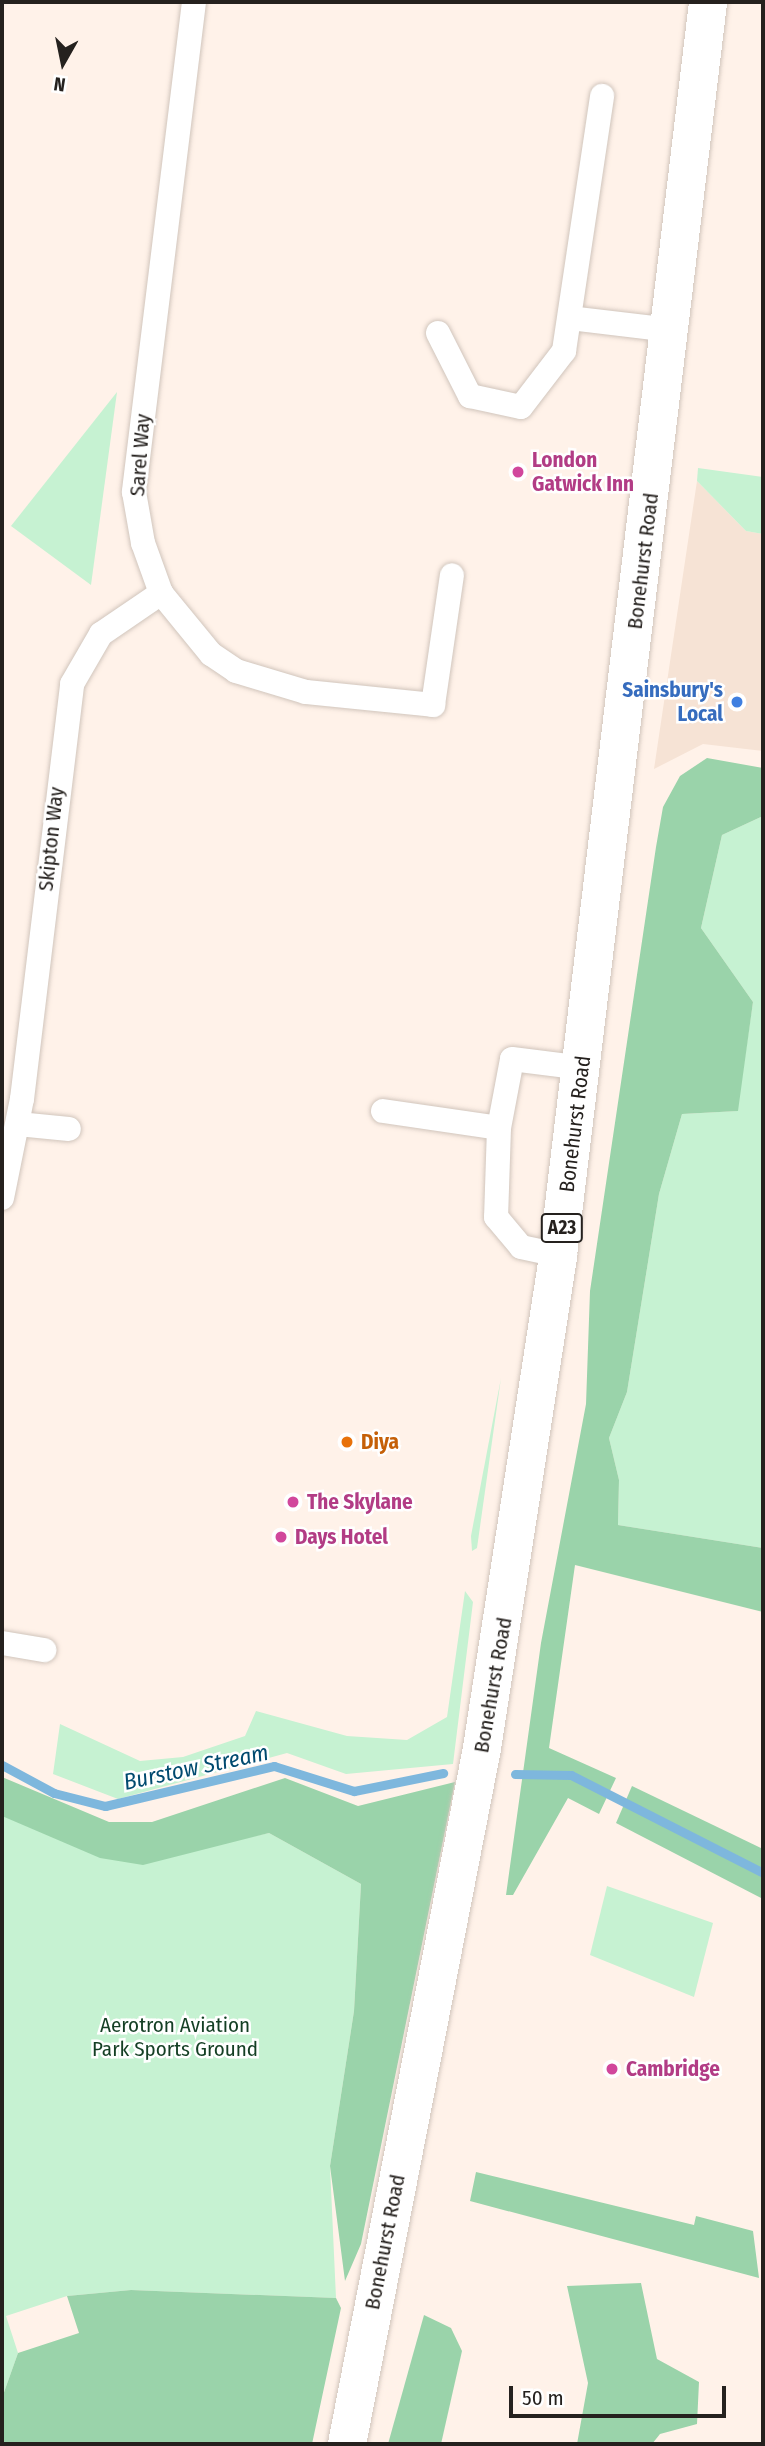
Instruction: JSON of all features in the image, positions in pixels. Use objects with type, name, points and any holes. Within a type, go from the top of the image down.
[{"type":"main road","name":"Bonehurst Road","points":[[347,2444],[482,1748],[558,1255],[583,1068],[708,2]]},
{"type":"street","name":"Sarel Way","points":[[194,2],[134,492],[143,543],[161,593],[211,654],[236,671],[306,692],[433,705],[452,575]]},
{"type":"street","points":[[438,333],[470,396],[521,407],[564,351],[602,96]]},
{"type":"street","points":[[570,318],[671,330]]},
{"type":"street","name":"Skipton Way","points":[[2,1198],[18,1124],[72,684],[101,634],[161,593]]},
{"type":"street","points":[[558,1255],[521,1247],[496,1217],[499,1128],[512,1059],[583,1068]]},
{"type":"street","points":[[383,1111],[499,1128]]},
{"type":"street","points":[[18,1124],[69,1129]]},
{"type":"street","points":[[2,1643],[44,1650]]},
{"type":"shaded area","points":[[697,481],[746,531],[763,534],[763,751],[703,744],[654,769]]},
{"type":"green space","points":[[117,392],[91,585],[11,526]]},
{"type":"green space","points":[[698,468],[763,477],[763,534],[746,531],[697,481]]},
{"type":"green space","points":[[707,758],[763,768],[763,816],[722,835],[701,928],[753,1002],[738,1111],[682,1114],[659,1194],[627,1392],[609,1438],[619,1480],[618,1525],[763,1548],[763,1612],[575,1565],[549,1748],[616,1778],[599,1814],[568,1798],[513,1895],[506,1895],[541,1643],[586,1404],[590,1291],[663,807],[680,776]]},
{"type":"green space","points":[[763,816],[763,1548],[618,1525],[619,1480],[609,1438],[627,1392],[659,1194],[682,1114],[737,1111],[753,1002],[701,928],[722,835]]},
{"type":"green space","points":[[501,1378],[477,1548],[472,1551],[471,1536]]},
{"type":"green space","points":[[465,1591],[473,1602],[453,1764],[346,1774],[287,1753],[118,1799],[53,1774],[60,1724],[140,1761],[183,1757],[245,1736],[256,1711],[347,1736],[407,1740],[447,1717]]},
{"type":"green space","points":[[2,1777],[109,1822],[152,1822],[285,1778],[358,1806],[455,1782],[361,2244],[345,2281],[330,2166],[354,2011],[361,1884],[269,1833],[143,1865],[100,1858],[2,1816]]},
{"type":"green space","points":[[632,1786],[763,1849],[763,1899],[616,1823]]},
{"type":"green space","name":"Aerotron Aviation Park Sports Ground","points":[[2,1816],[214,1845],[269,1833],[361,1884],[354,2011],[330,2166],[336,2298],[131,2290],[67,2296],[6,2316],[18,2353],[2,2398]]},
{"type":"green space","points":[[607,1886],[713,1923],[694,1997],[590,1955]]},
{"type":"green space","points":[[476,2172],[694,2225],[696,2216],[753,2231],[759,2278],[470,2201]]},
{"type":"green space","points":[[641,2283],[657,2359],[699,2382],[697,2424],[660,2434],[652,2444],[577,2444],[588,2383],[567,2286]]},
{"type":"green space","points":[[131,2290],[336,2298],[341,2308],[312,2444],[2,2444],[2,2398],[18,2353],[79,2333],[67,2296]]},
{"type":"green space","points":[[424,2315],[451,2328],[462,2351],[441,2444],[388,2444]]},
{"type":"waterway","name":"Burstow Stream","points":[[2,1765],[54,1793],[105,1806],[274,1766],[354,1791],[443,1773]]},
{"type":"waterway","name":"Burstow Stream","points":[[515,1774],[571,1775],[763,1873]]},
{"type":"place","name":"London Gatwick Inn","points":[[518,472]]},
{"type":"place","name":"Sainsbury's Local","points":[[737,702]]},
{"type":"place","name":"Diya","points":[[347,1442]]},
{"type":"place","name":"The Skylane","points":[[293,1502]]},
{"type":"place","name":"Days Hotel","points":[[281,1537]]},
{"type":"place","name":"Cambridge","points":[[612,2069]]}]
